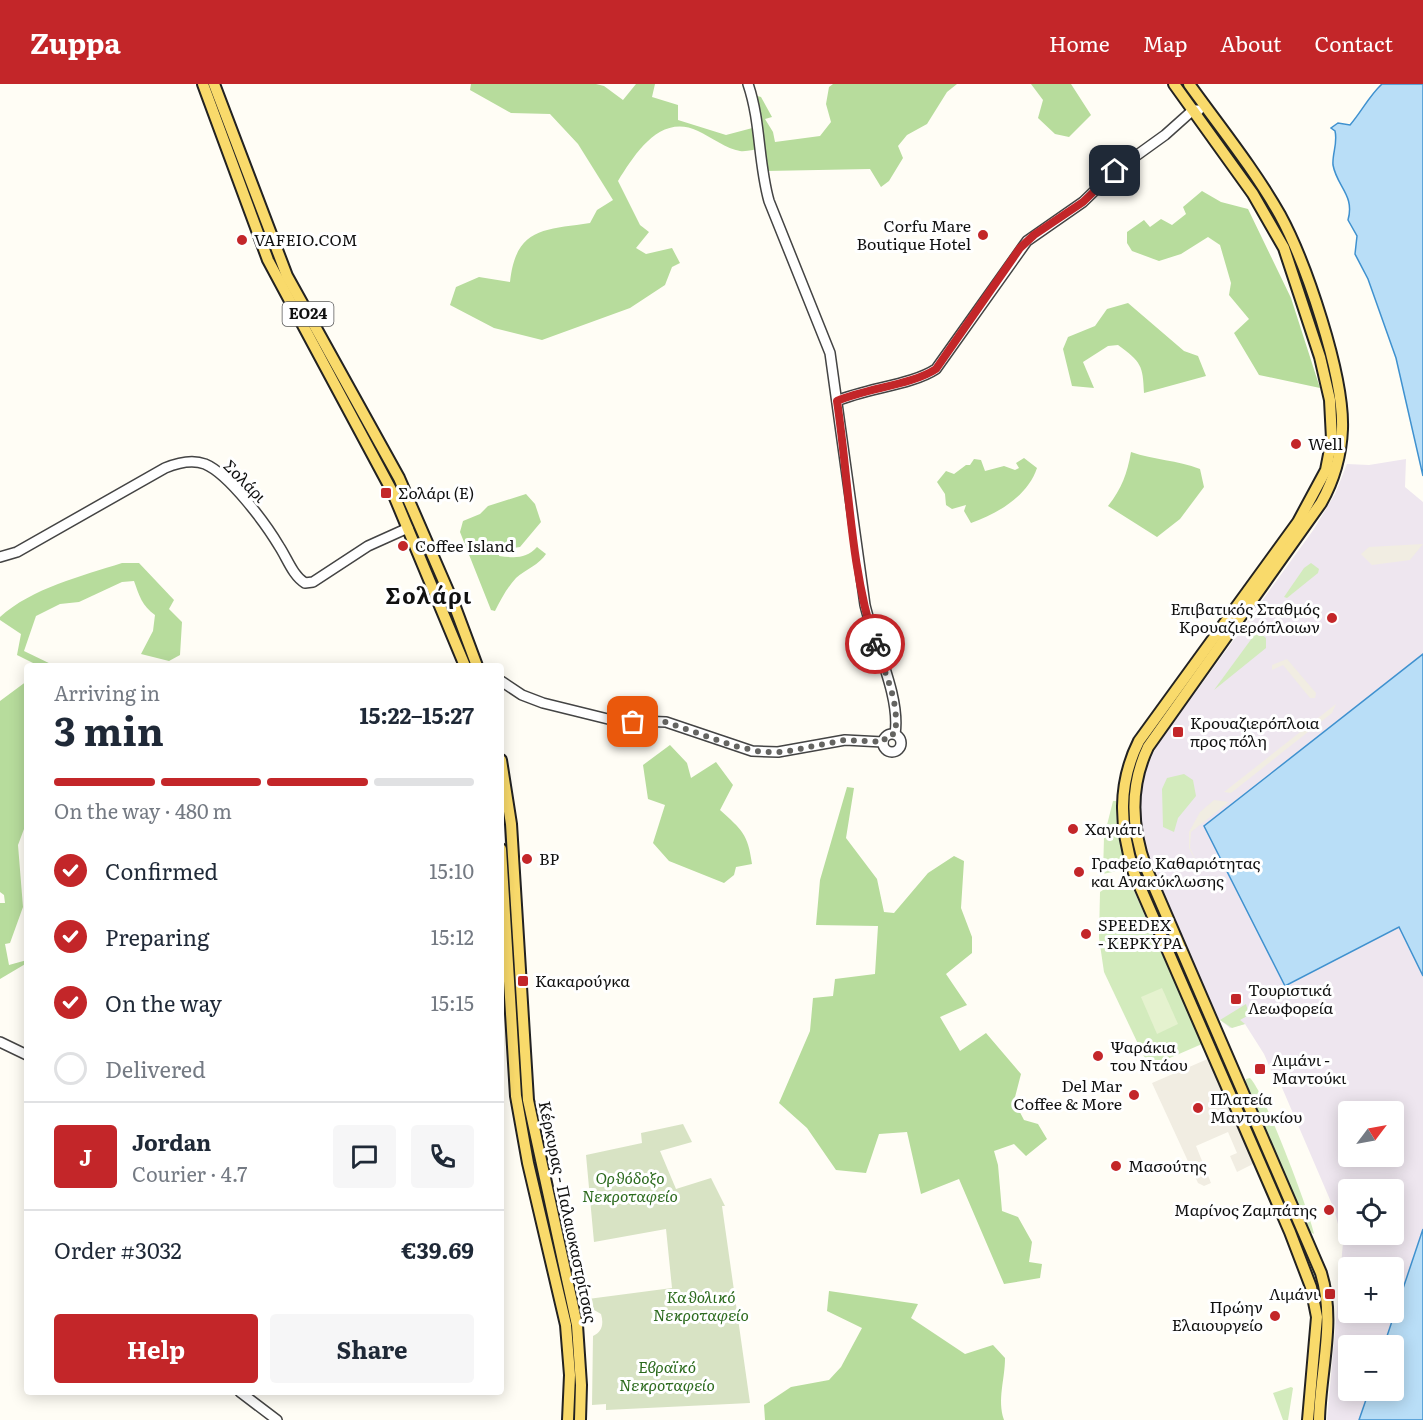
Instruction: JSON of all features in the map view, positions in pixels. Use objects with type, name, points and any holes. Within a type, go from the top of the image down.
[{"type":"main road","name":"ΕΟ24","points":[[203,84],[273,270],[359,426],[408,528],[464,663]]},
{"type":"main road","name":"ΕΟ24","points":[[214,84],[287,276],[373,428],[424,533],[476,663]]},
{"type":"main road","points":[[1174,84],[1253,194],[1284,248],[1320,357],[1330,400],[1332,439],[1326,470],[1298,522],[1139,741],[1125,773],[1122,828],[1134,873],[1305,1269],[1317,1317],[1319,1420]]},
{"type":"main road","points":[[1189,84],[1263,189],[1294,244],[1307,276],[1340,402],[1341,443],[1333,476],[1322,503],[1148,747],[1136,782],[1133,814],[1137,839],[1146,868],[1321,1273],[1326,1290],[1328,1317],[1308,1420]]},
{"type":"main road","points":[[408,528],[424,533]]},
{"type":"main road","name":"Κέρκυρας - Παλαιοκαστρίτσας","points":[[504,779],[511,824],[528,1100],[539,1161],[583,1322],[585,1377],[580,1420]]},
{"type":"main road","name":"Κέρκυρας - Παλαιοκαστρίτσας","points":[[504,898],[516,1096],[528,1163],[564,1317],[569,1366],[568,1420]]},
{"type":"street","points":[[748,84],[755,107],[764,181],[769,201],[828,346],[865,605],[895,702],[898,717],[895,734]]},
{"type":"street","points":[[837,401],[873,389],[920,378],[936,369],[1027,241],[1083,202],[1115,171],[1164,135],[1193,110],[1210,113]]},
{"type":"street","name":"Σολάρι","points":[[0,557],[16,552],[165,468],[187,462],[208,465],[231,486],[259,516],[297,576],[305,583],[313,582],[368,546],[408,528]]},
{"type":"street","points":[[504,683],[536,701],[617,721],[666,722],[752,751],[778,752],[845,740],[883,742]]},
{"type":"street","points":[[504,692],[513,690]]},
{"type":"street","points":[[883,742],[888,751],[898,750],[901,740],[895,734]]},
{"type":"street","points":[[883,742],[887,735],[895,734]]},
{"type":"street","points":[[0,1042],[24,1054]]},
{"type":"street","points":[[244,1395],[277,1420]]},
{"type":"shaded area","points":[[1406,459],[1405,487],[1423,502],[1423,654],[1204,826],[1399,926],[1423,976],[1423,1229],[1404,1286],[1404,1257],[1342,1257],[1343,1245],[1404,1245],[1404,1179],[1338,1179],[1338,1224],[1334,1209],[1280,1083],[1277,1084],[1264,1054],[1245,1024],[1230,1028],[1218,1018],[1149,859],[1141,825],[1140,801],[1144,774],[1156,747],[1314,529],[1335,494],[1347,464],[1369,465]]},
{"type":"shaded area","points":[[1423,544],[1410,560],[1372,565],[1361,554],[1369,547]]},
{"type":"shaded area","points":[[1287,659],[1316,693],[1315,698],[1310,698],[1283,665],[1272,670],[1272,665]]},
{"type":"shaded area","points":[[1336,704],[1332,713],[1231,793],[1224,792]]},
{"type":"shaded area","points":[[1214,800],[1229,802],[1191,832],[1190,848],[1200,869],[1189,848],[1189,832],[1200,812]]},
{"type":"shaded area","name":"Πλατεία Μαντουκίου","points":[[1210,1058],[1255,1163],[1237,1172],[1230,1156],[1237,1153],[1228,1132],[1196,1146],[1211,1183],[1204,1186],[1198,1183],[1152,1083]]},
{"type":"shaded area","points":[[1338,1298],[1338,1323],[1391,1323],[1387,1335],[1338,1335],[1338,1401],[1366,1401],[1359,1420],[1327,1420]]},
{"type":"green space","points":[[471,84],[596,84],[604,86],[623,100],[636,84],[655,84],[652,97],[678,105],[678,120],[726,135],[760,126],[754,95],[761,97],[772,117],[765,119],[773,132],[775,142],[820,136],[831,122],[826,104],[829,87],[833,84],[957,84],[947,92],[927,124],[907,135],[898,146],[903,158],[889,181],[881,187],[870,169],[766,171],[763,148],[735,150],[698,131],[684,127],[672,127],[660,132],[650,139],[632,159],[618,181],[640,225],[649,232],[636,248],[646,254],[672,248],[680,263],[672,267],[665,285],[630,308],[542,340],[494,328],[450,305],[456,287],[479,277],[510,282],[513,264],[526,241],[546,230],[590,223],[597,210],[613,200],[578,144],[550,114],[511,113],[470,90]]},
{"type":"green space","points":[[1031,84],[1071,84],[1091,115],[1069,137],[1055,134],[1038,118],[1043,100]]},
{"type":"green space","points":[[1202,191],[1221,202],[1248,209],[1291,298],[1320,388],[1259,375],[1234,333],[1249,319],[1229,295],[1231,283],[1220,245],[1208,237],[1181,254],[1159,261],[1132,251],[1127,243],[1127,232],[1144,220],[1150,227],[1161,219],[1172,225],[1186,214],[1183,207]]},
{"type":"green space","points":[[1128,303],[1184,351],[1198,356],[1206,376],[1144,393],[1143,376],[1139,365],[1118,345],[1108,346],[1083,362],[1094,388],[1072,386],[1063,349],[1068,337],[1095,326],[1107,309]]},
{"type":"green space","points":[[1131,452],[1200,469],[1204,487],[1180,519],[1157,537],[1108,506],[1123,480]]},
{"type":"green space","points":[[1024,458],[1037,468],[1033,478],[1019,495],[1001,509],[971,523],[964,511],[966,505],[952,509],[946,505],[945,494],[937,482],[946,471],[954,474],[966,465],[970,465],[974,459],[981,460],[985,471],[1004,466],[1015,470],[1019,468],[1016,463]]},
{"type":"green space","points":[[526,494],[535,504],[541,522],[520,547],[500,550],[499,556],[520,557],[529,554],[537,547],[546,554],[516,578],[495,611],[491,610],[460,532],[463,521],[480,514],[488,506]]},
{"type":"green space","points":[[122,563],[139,563],[174,600],[169,609],[182,622],[180,655],[169,661],[141,654],[153,631],[155,615],[139,596],[134,581],[122,582],[79,602],[60,604],[36,616],[24,651],[49,663],[33,663],[17,655],[21,634],[0,620],[0,617],[27,598],[74,578]]},
{"type":"green space","points":[[1311,563],[1319,569],[1318,573],[1287,598],[1284,597],[1304,568]]},
{"type":"green space","points":[[1255,634],[1261,634],[1266,638],[1266,648],[1214,690]]},
{"type":"green space","points":[[24,683],[24,829],[18,845],[23,907],[10,943],[5,944],[9,965],[24,961],[24,965],[0,979],[0,903],[5,903],[4,895],[0,892],[0,701]]},
{"type":"green space","points":[[670,745],[687,763],[691,778],[716,762],[733,785],[720,810],[743,833],[752,864],[736,867],[734,875],[724,883],[669,861],[653,843],[665,805],[648,799],[643,765]]},
{"type":"green space","points":[[1184,774],[1193,780],[1196,796],[1178,818],[1174,832],[1163,827],[1162,789],[1167,778]]},
{"type":"green space","points":[[847,787],[854,788],[846,838],[877,879],[884,912],[894,913],[928,873],[954,856],[964,861],[961,908],[972,937],[972,953],[946,974],[967,1005],[940,1017],[960,1051],[986,1033],[1021,1074],[1014,1101],[1024,1120],[1038,1124],[1047,1139],[1026,1156],[1014,1144],[994,1151],[998,1165],[1002,1211],[1018,1217],[1032,1242],[1029,1262],[1042,1264],[1040,1278],[1004,1284],[959,1179],[921,1194],[907,1132],[879,1134],[866,1173],[836,1170],[807,1128],[779,1103],[810,1031],[813,998],[833,996],[835,979],[875,974],[878,926],[816,925],[820,880]]},
{"type":"green space","points":[[1113,801],[1116,801],[1117,830],[1127,869],[1103,874],[1104,837]]},
{"type":"green space","points":[[1130,882],[1202,1044],[1149,1067],[1104,972],[1099,938],[1100,892],[1109,886]]},
{"type":"green space","points":[[1162,988],[1178,1024],[1157,1034],[1141,997]]},
{"type":"green space","points":[[1246,1004],[1249,1015],[1240,1020],[1245,1024],[1232,1028],[1220,1020]]},
{"type":"green space","points":[[1250,1078],[1257,1087],[1275,1127],[1314,1234],[1308,1231],[1245,1085],[1246,1079]]},
{"type":"green space","points":[[683,1124],[692,1142],[660,1151],[676,1189],[711,1178],[725,1206],[722,1206],[750,1403],[606,1410],[606,1404],[592,1405],[593,1336],[600,1330],[602,1321],[601,1314],[589,1307],[588,1299],[672,1288],[666,1229],[594,1242],[586,1155],[642,1143],[641,1133]]},
{"type":"green space","points":[[1267,1159],[1318,1278],[1323,1308],[1320,1373],[1317,1373],[1321,1309],[1315,1280],[1264,1165]]},
{"type":"green space","points":[[829,1291],[918,1304],[911,1318],[965,1354],[993,1345],[1005,1358],[1001,1397],[1004,1420],[765,1420],[764,1405],[791,1387],[829,1380],[841,1367],[862,1328],[827,1311]]},
{"type":"green space","points":[[1293,1388],[1288,1420],[1283,1420],[1273,1393]]},
{"type":"water","points":[[1382,84],[1423,84],[1423,476],[1396,358],[1368,279],[1355,254],[1357,236],[1348,220],[1349,204],[1333,165],[1336,135],[1331,128],[1338,123],[1350,125]]},
{"type":"water","points":[[1423,654],[1423,976],[1399,927],[1285,986],[1204,826]]},
{"type":"water","points":[[1423,1229],[1423,1420],[1359,1420],[1366,1401],[1404,1401],[1404,1335],[1387,1335],[1391,1323],[1404,1323],[1404,1286]]},
{"type":"way so far","points":[[633,722],[666,722],[734,746],[773,753],[845,740],[883,742],[887,735],[895,734],[898,717],[892,690],[875,644]]},
{"type":"place","name":"Corfu Mare Boutique Hotel","points":[[983,235]]},
{"type":"place","name":"VAFEIO.COM","points":[[242,240]]},
{"type":"place","name":"Well","points":[[1296,444]]},
{"type":"place","name":"Σολάρι (E)","points":[[386,493]]},
{"type":"place","name":"Coffee Island","points":[[403,546]]},
{"type":"place","name":"Επιβατικός Σταθμός Κρουαζιερόπλοιων","points":[[1332,618]]},
{"type":"place","name":"Κρουαζιερόπλοια προς πόλη","points":[[1178,732]]},
{"type":"place","name":"Χαγιάτι","points":[[1073,829]]},
{"type":"place","name":"BP","points":[[527,859]]},
{"type":"place","name":"Γραφείο Καθαριότητας και Ανακύκλωσης","points":[[1079,872]]},
{"type":"place","name":"SPEEDEX - ΚΕΡΚΥΡΑ","points":[[1086,934]]},
{"type":"place","name":"Κακαρούγκα","points":[[523,981]]},
{"type":"place","name":"Τουριστικά Λεωφορεία","points":[[1236,999]]},
{"type":"place","name":"Ψαράκια του Ντάου","points":[[1098,1056]]},
{"type":"place","name":"Λιμάνι - Μαντούκι","points":[[1260,1069]]},
{"type":"place","name":"Del Mar Coffee & More","points":[[1134,1095]]},
{"type":"place","name":"Πλατεία Μαντουκίου","points":[[1198,1108]]},
{"type":"place","name":"Μασούτης","points":[[1116,1166]]},
{"type":"place","name":"Μαρίνος Ζαμπάτης","points":[[1329,1210]]},
{"type":"place","name":"Λιμάνι","points":[[1330,1294]]},
{"type":"place","name":"Πρώην Ελαιουργείο","points":[[1275,1316]]},
{"type":"district","name":"Σολάρι","points":[[429,596]]},
{"type":"route","points":[[875,644],[865,605],[837,401],[873,389],[920,378],[936,369],[946,358],[1020,248],[1034,235],[1083,202],[1115,171]]},
{"type":"park label","name":"Ορθόδοξο Νεκροταφείο","points":[[630,1187]]},
{"type":"park label","name":"Καθολικό Νεκροταφείο","points":[[701,1306]]},
{"type":"park label","name":"Εβραϊκό Νεκροταφείο","points":[[667,1376]]}]
